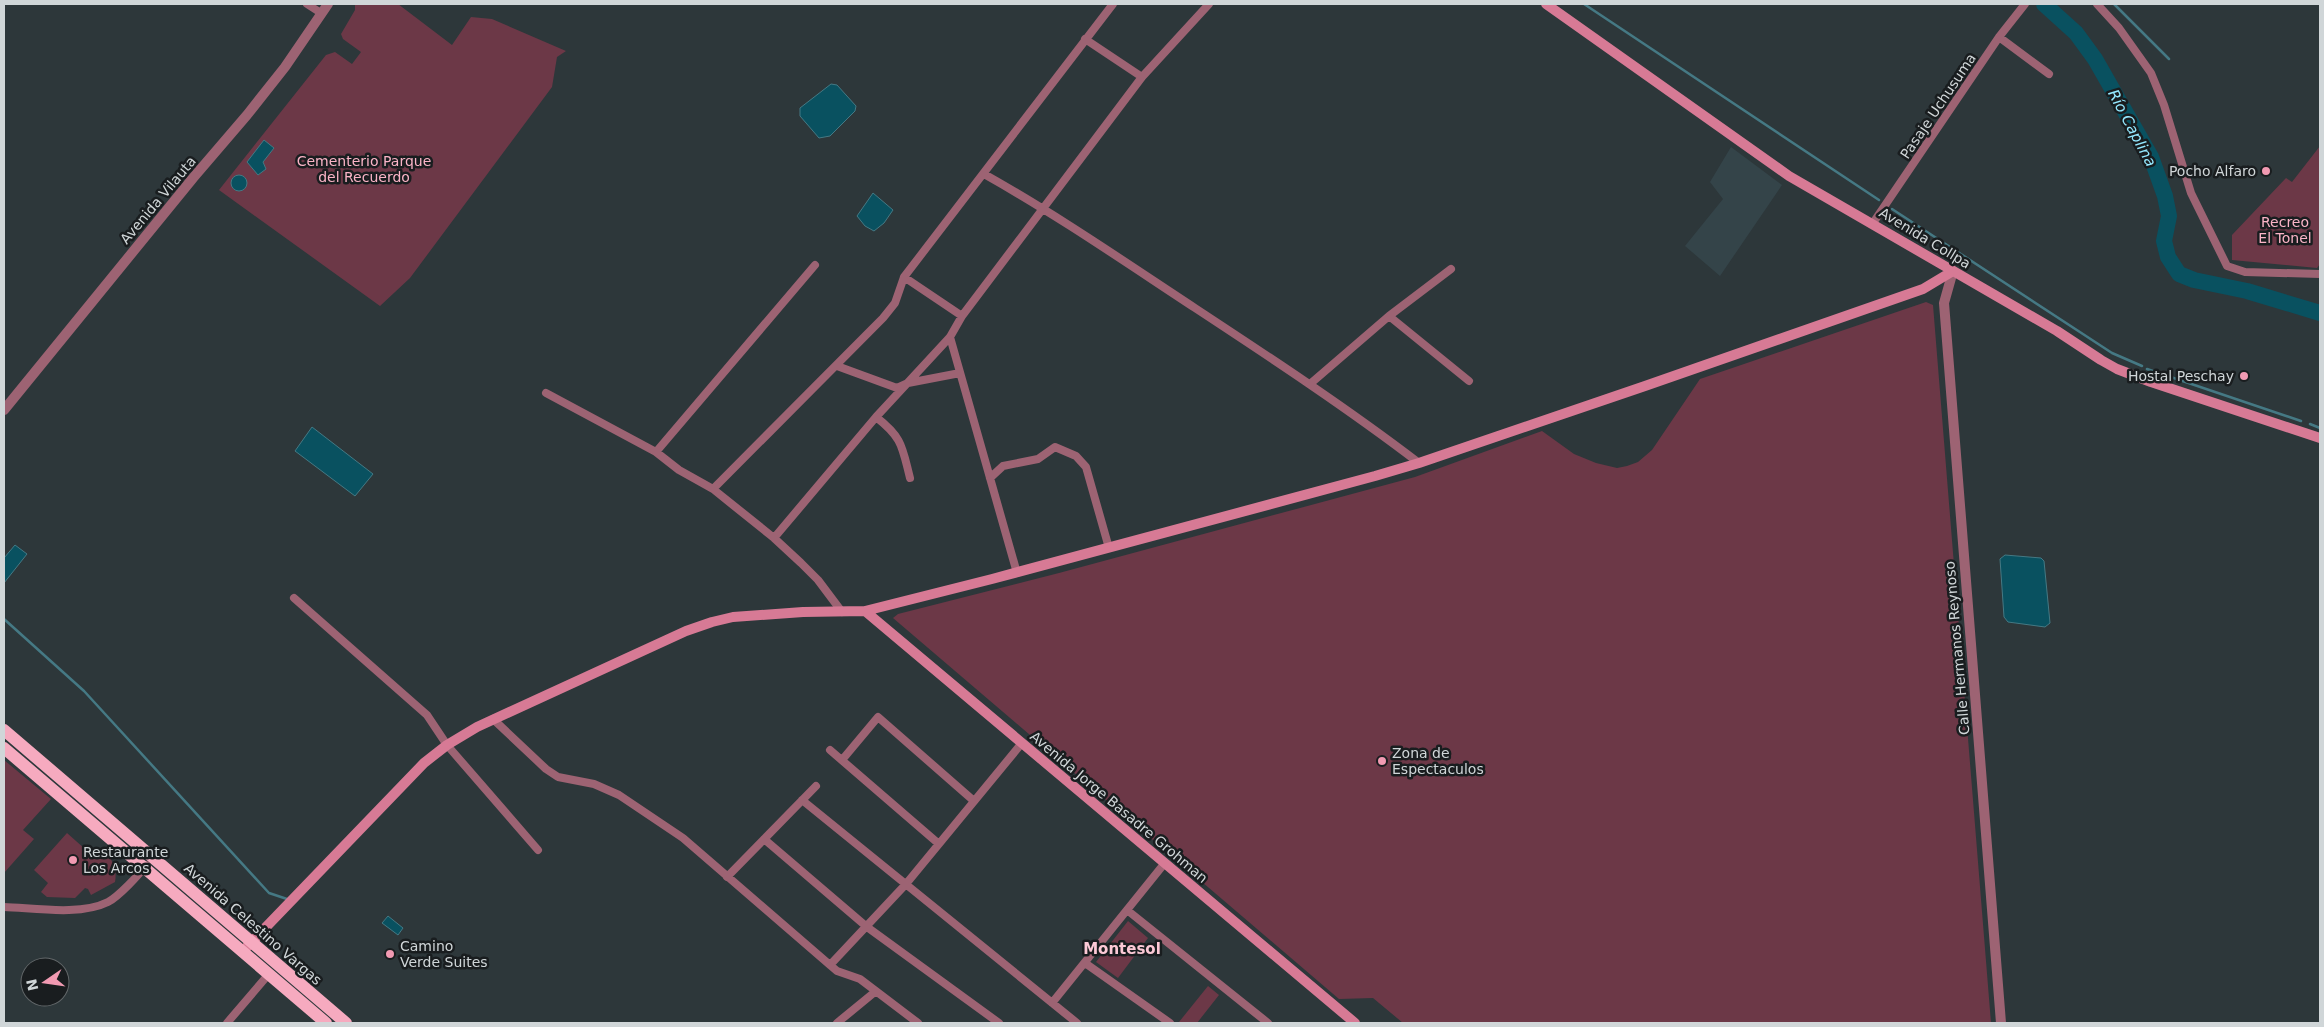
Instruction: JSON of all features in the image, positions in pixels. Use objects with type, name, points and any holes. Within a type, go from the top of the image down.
[{"type":"highway","name":"Avenida Celestino Vargas","points":[[4,730],[152,857],[246,948],[268,975],[326,1023]]},
{"type":"highway","name":"Avenida Celestino Vargas","points":[[4,748],[144,868],[246,948],[297,982],[346,1023]]},
{"type":"highway","points":[[60,796],[69,784]]},
{"type":"highway","points":[[286,989],[297,982]]},
{"type":"main road","name":"Avenida Collpa","points":[[1546,4],[1788,176],[1873,223],[2117,369],[2160,386],[2320,438]]},
{"type":"main road","points":[[246,948],[414,773],[446,745],[493,719],[686,631],[734,617],[803,612],[865,611],[1017,573],[1419,463],[1923,289],[1953,271]]},
{"type":"main road","name":"Avenida Jorge Basadre Grohman","points":[[865,611],[1355,1023]]},
{"type":"street","points":[[307,4],[321,14]]},
{"type":"street","name":"Avenida Vilauta","points":[[4,410],[181,192],[247,115],[285,67],[328,4]]},
{"type":"street","points":[[713,489],[883,318],[895,302],[904,277],[1113,4]]},
{"type":"street","points":[[774,538],[876,417],[950,337],[962,316],[1142,76],[1209,4]]},
{"type":"street","name":"Pasaje Uchusuma","points":[[1873,223],[1999,37],[2025,4]]},
{"type":"street","points":[[2097,4],[2119,28],[2151,73],[2164,105],[2191,193],[2227,266],[2245,272],[2320,274]]},
{"type":"street","points":[[1999,37],[2049,74]]},
{"type":"street","points":[[1085,39],[1142,76]]},
{"type":"street","points":[[984,174],[1043,207],[1310,384],[1419,463]]},
{"type":"street","points":[[656,452],[815,266]]},
{"type":"street","points":[[1310,384],[1390,316],[1451,269]]},
{"type":"street","name":"Calle Hermanos Reynoso","points":[[1953,271],[1944,303],[2001,1023]]},
{"type":"street","points":[[904,277],[962,316]]},
{"type":"street","points":[[1390,316],[1469,381]]},
{"type":"street","points":[[950,337],[1017,573]]},
{"type":"street","points":[[837,366],[897,388],[908,383],[960,373]]},
{"type":"street","points":[[546,393],[656,452],[679,470],[713,489],[774,538],[818,580],[842,612]]},
{"type":"street","points":[[876,417],[893,430],[900,439],[910,478]]},
{"type":"street","points":[[990,478],[1004,466],[1038,459],[1054,447],[1070,453],[1086,467],[1109,548]]},
{"type":"street","points":[[294,598],[427,715],[446,745],[538,850]]},
{"type":"street","points":[[842,760],[878,717],[974,801]]},
{"type":"street","points":[[493,719],[546,769],[558,777],[594,784],[619,795],[683,838],[727,878],[830,965],[838,971],[860,979],[918,1023]]},
{"type":"street","points":[[830,965],[906,884],[1022,743]]},
{"type":"street","points":[[830,750],[939,844]]},
{"type":"street","points":[[727,878],[816,786]]},
{"type":"street","points":[[802,800],[1078,1023]]},
{"type":"street","points":[[764,840],[867,927],[999,1023]]},
{"type":"street","points":[[4,907],[79,909],[109,902],[144,868],[152,857]]},
{"type":"street","points":[[1052,1003],[1164,864]]},
{"type":"street","points":[[1127,910],[1268,1023]]},
{"type":"street","points":[[1085,963],[1170,1023]]},
{"type":"street","points":[[227,1023],[268,975]]},
{"type":"street","points":[[837,1023],[876,991]]},
{"type":"shaded area","points":[[1731,147],[1782,185],[1720,276],[1685,246],[1723,199],[1710,182]]},
{"type":"green space","name":"Cementerio Parque del Recuerdo","points":[[355,4],[398,4],[452,45],[471,17],[492,19],[566,51],[557,57],[552,87],[410,278],[380,306],[219,190],[326,55],[335,52],[352,64],[361,52],[343,39],[341,34],[355,10]]},
{"type":"green space","name":"Recreo El Tonel","points":[[2320,146],[2320,264],[2317,268],[2232,260],[2232,235],[2286,178],[2292,182]]},
{"type":"green space","points":[[1926,302],[1933,305],[1991,1023],[1403,1023],[1373,998],[1339,999],[893,618],[898,614],[1059,573],[1415,477],[1542,431],[1574,454],[1596,463],[1617,468],[1627,466],[1638,462],[1652,450],[1700,379]]},
{"type":"green space","points":[[4,760],[51,799],[23,830],[34,839],[4,873]]},
{"type":"green space","points":[[67,833],[94,857],[99,852],[105,857],[108,855],[116,875],[115,882],[91,895],[88,889],[85,888],[75,898],[47,897],[41,892],[48,883],[34,870]]},
{"type":"green space","points":[[1128,921],[1148,938],[1118,978],[1096,962]]},
{"type":"green space","points":[[1208,986],[1219,995],[1197,1023],[1179,1022]]},
{"type":"water","points":[[831,84],[837,85],[856,106],[855,111],[830,136],[819,138],[800,116],[800,108]]},
{"type":"water","points":[[264,140],[274,148],[263,162],[266,169],[258,175],[247,162]]},
{"type":"water","points":[[236,175],[242,175],[247,180],[245,189],[236,191],[231,186],[231,180]]},
{"type":"water","points":[[873,193],[893,210],[884,223],[874,231],[865,226],[857,216]]},
{"type":"water","points":[[312,427],[373,474],[355,496],[295,451]]},
{"type":"water","points":[[15,545],[27,554],[4,583],[4,558]]},
{"type":"water","points":[[2005,555],[2041,558],[2044,561],[2050,623],[2045,627],[2008,622],[2004,617],[2000,559]]},
{"type":"water","points":[[388,916],[403,928],[398,935],[382,923]]},
{"type":"waterway","points":[[1584,4],[1879,200]]},
{"type":"waterway","name":"Río Caplina","points":[[2044,4],[2076,33],[2095,59],[2151,157],[2165,196],[2169,216],[2164,241],[2168,257],[2179,274],[2194,280],[2247,291],[2320,313]]},
{"type":"waterway","points":[[2114,4],[2169,59]]},
{"type":"waterway","points":[[1892,209],[2112,353],[2142,366]]},
{"type":"waterway","points":[[2147,369],[2301,421]]},
{"type":"waterway","points":[[2310,424],[2320,428]]},
{"type":"waterway","points":[[4,619],[84,691],[269,893],[287,899]]},
{"type":"place","name":"Pocho Alfaro","points":[[2266,171]]},
{"type":"place","name":"Hostal Peschay","points":[[2244,376]]},
{"type":"place","name":"Zona de Espectaculos","points":[[1382,761]]},
{"type":"place","name":"Restaurante Los Arcos","points":[[73,860]]},
{"type":"place","name":"Camino Verde Suites","points":[[390,954]]},
{"type":"district","name":"Montesol","points":[[1122,949]]}]
